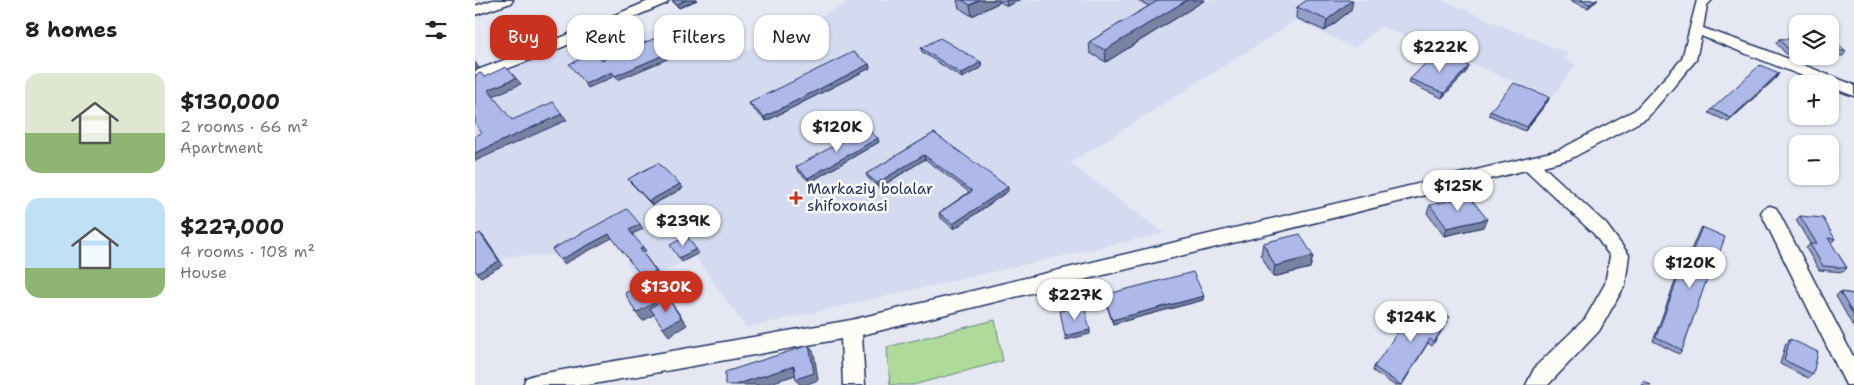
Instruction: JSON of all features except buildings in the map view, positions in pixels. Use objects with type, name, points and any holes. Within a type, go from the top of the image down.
[{"type":"street","points":[[475,11],[506,0]]},
{"type":"street","points":[[475,76],[541,51],[662,0]]},
{"type":"street","points":[[534,385],[851,329],[1564,155],[1641,114],[1689,60],[1701,4],[1705,0]]},
{"type":"street","points":[[1696,30],[1758,52],[1854,92]]},
{"type":"street","points":[[1530,164],[1600,229],[1620,255],[1615,285],[1592,325],[1543,374],[1537,385]]},
{"type":"street","points":[[1770,213],[1854,379]]},
{"type":"street","points":[[851,329],[854,385]]},
{"type":"shaded area","name":"Markaziy bolalar shifoxonasi","points":[[855,0],[1442,0],[1569,54],[1566,60],[1576,64],[1552,97],[1381,26],[1354,48],[1297,20],[1070,163],[1164,233],[746,328],[694,255],[642,284],[626,263],[629,260],[621,250],[623,249],[616,236],[564,264],[557,255],[509,256],[500,261],[475,242],[475,79],[524,60],[557,60],[557,52],[567,50],[567,60],[644,60],[644,33],[654,31],[654,60],[744,60],[744,51],[754,46],[754,60],[829,60],[829,15],[822,15]]},
{"type":"green space","points":[[995,320],[1003,361],[913,385],[890,385],[887,347]]},
{"type":"place","name":"Markaziy bolalar shifoxonasi","points":[[796,198]]}]
